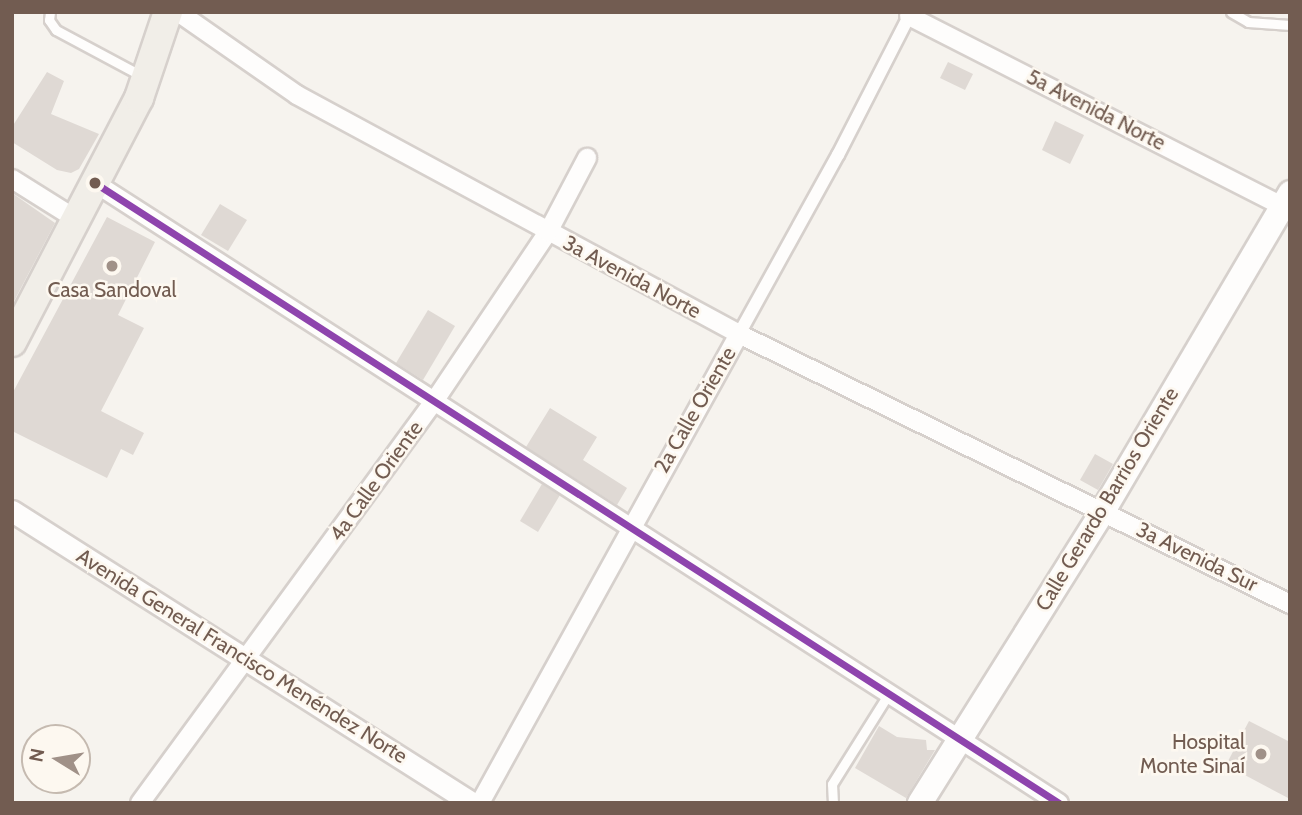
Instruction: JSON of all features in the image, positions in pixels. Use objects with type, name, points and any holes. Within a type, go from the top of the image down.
[{"type":"main road","points":[[12,342],[147,79],[168,12]]},
{"type":"main road","name":"Calle Gerardo Barrios Oriente","points":[[920,803],[959,736],[1103,511],[1287,203]]},
{"type":"street","name":"3a Avenida Norte","points":[[178,12],[297,94],[548,232],[738,334],[1103,511]]},
{"type":"street","name":"5a Avenida Norte","points":[[909,16],[1287,203]]},
{"type":"street","name":"2a Calle Oriente","points":[[480,803],[838,155],[909,16]]},
{"type":"street","name":"4a Calle Oriente","points":[[140,803],[433,403],[548,232],[587,158]]},
{"type":"street","points":[[12,179],[76,219]]},
{"type":"street","points":[[95,183],[433,403],[959,736],[1059,803]]},
{"type":"street","name":"Avenida General Francisco Menéndez Norte","points":[[12,511],[247,657],[472,803]]},
{"type":"street","name":"3a Avenida Sur","points":[[1103,511],[1290,604]]},
{"type":"lane","points":[[50,12],[49,20],[62,34],[147,79]]},
{"type":"lane","points":[[1231,12],[1248,22],[1290,24]]},
{"type":"lane","points":[[833,803],[832,784],[890,692]]},
{"type":"building","points":[[948,62],[973,74],[965,90],[940,78]]},
{"type":"building","points":[[47,72],[64,81],[51,114],[99,134],[79,169],[71,173],[57,170],[12,142],[12,127]]},
{"type":"building","points":[[1055,121],[1084,135],[1070,164],[1042,150]]},
{"type":"building","points":[[12,193],[55,223],[12,305]]},
{"type":"building","points":[[220,204],[247,220],[228,251],[201,235]]},
{"type":"building","points":[[107,217],[155,242],[118,315],[144,328],[101,411],[144,433],[133,455],[121,449],[107,478],[12,431],[12,394]]},
{"type":"building","points":[[428,310],[455,326],[423,380],[396,363]]},
{"type":"building","points":[[550,408],[597,437],[583,460],[627,488],[617,505],[526,447]]},
{"type":"building","points":[[1095,454],[1113,464],[1098,490],[1080,480]]},
{"type":"building","points":[[542,484],[560,495],[538,532],[520,521]]},
{"type":"building","name":"Hospital Monte Sinaí","points":[[1249,721],[1290,742],[1290,799],[1226,765]]},
{"type":"building","points":[[879,726],[897,737],[926,740],[927,750],[935,750],[906,798],[855,768]]},
{"type":"transit line","points":[[95,183],[1059,803]]},
{"type":"place","name":"Casa Sandoval","points":[[112,266]]},
{"type":"place","name":"Hospital Monte Sinaí","points":[[1261,754]]}]
